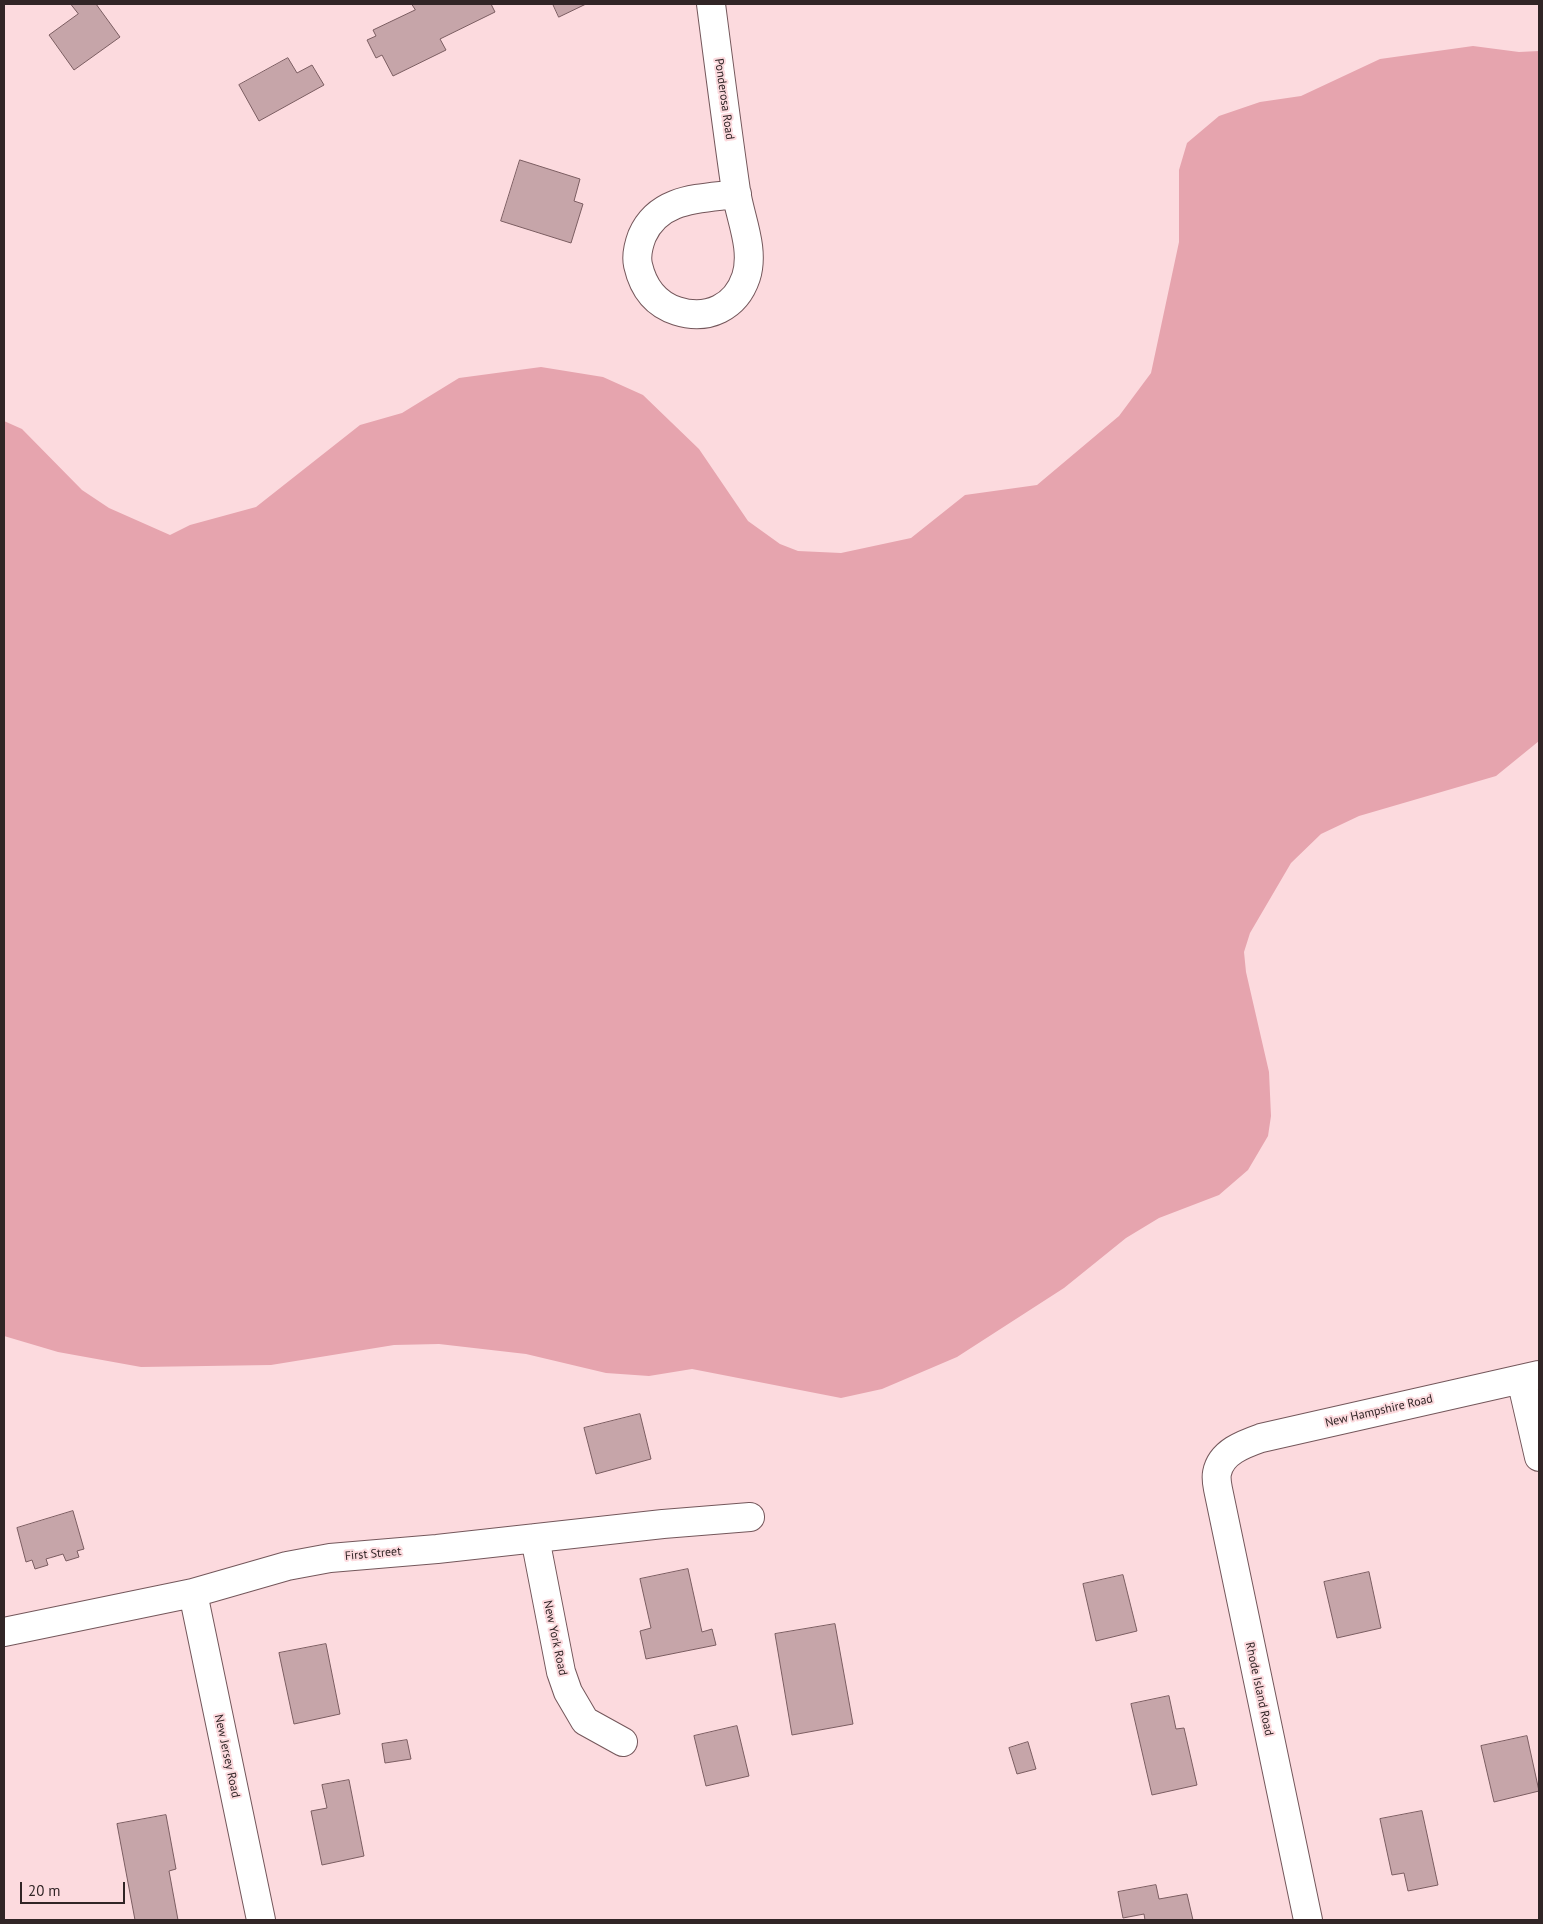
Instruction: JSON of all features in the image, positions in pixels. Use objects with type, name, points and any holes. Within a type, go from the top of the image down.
[{"type":"street","name":"Ponderosa Road","points":[[711,4],[737,194],[749,250],[746,276],[736,298],[722,309],[704,314],[686,314],[668,308],[653,297],[642,281],[638,262],[639,242],[647,225],[661,211],[679,202],[737,194]]},
{"type":"street","points":[[1530,1377],[1539,1457]]},
{"type":"street","name":"New Hampshire Road","points":[[1223,1458],[1242,1445],[1261,1438],[1530,1377]]},
{"type":"street","name":"Rhode Island Road","points":[[1223,1458],[1217,1472],[1218,1489],[1308,1920]]},
{"type":"street","name":"First Street","points":[[4,1632],[193,1593],[287,1566],[330,1558],[750,1517]]},
{"type":"street","name":"New York Road","points":[[535,1538],[561,1672],[568,1692],[585,1721],[623,1742]]},
{"type":"street","name":"New Jersey Road","points":[[193,1593],[262,1920]]},
{"type":"shaded area","points":[[1473,46],[1519,52],[1539,51],[1539,741],[1496,776],[1359,816],[1321,834],[1291,863],[1250,933],[1244,952],[1246,972],[1269,1072],[1271,1116],[1268,1136],[1248,1170],[1219,1195],[1159,1218],[1126,1238],[1064,1288],[957,1357],[882,1389],[841,1398],[692,1369],[649,1376],[606,1373],[526,1354],[439,1344],[394,1345],[271,1365],[141,1367],[58,1352],[4,1336],[4,421],[22,429],[82,490],[109,508],[170,535],[190,525],[256,507],[360,425],[402,413],[459,378],[541,367],[603,377],[643,395],[699,449],[748,521],[780,544],[798,551],[841,553],[911,538],[965,495],[1037,485],[1119,416],[1151,373],[1179,242],[1179,170],[1187,143],[1219,116],[1260,102],[1301,96],[1380,59]]},
{"type":"building","points":[[71,4],[96,4],[120,37],[74,70],[49,35],[78,14]]},
{"type":"building","points":[[412,4],[491,4],[495,12],[440,39],[446,50],[393,76],[382,55],[376,58],[367,40],[376,36],[373,30],[415,10]]},
{"type":"building","points":[[553,4],[586,4],[559,17]]},
{"type":"building","points":[[288,58],[297,73],[312,65],[324,85],[259,121],[239,85]]},
{"type":"building","points":[[520,160],[580,179],[574,201],[583,204],[571,243],[501,221]]},
{"type":"building","points":[[640,1414],[651,1459],[596,1474],[584,1428]]},
{"type":"building","points":[[73,1511],[84,1549],[77,1551],[79,1557],[66,1561],[63,1554],[46,1559],[48,1565],[35,1569],[32,1560],[26,1562],[17,1528]]},
{"type":"building","points":[[688,1569],[702,1632],[712,1629],[716,1645],[646,1659],[640,1631],[651,1628],[640,1579]]},
{"type":"building","points":[[1369,1572],[1381,1628],[1337,1638],[1324,1582]]},
{"type":"building","points":[[1123,1575],[1137,1631],[1096,1641],[1083,1584]]},
{"type":"building","points":[[835,1624],[853,1724],[792,1735],[775,1634]]},
{"type":"building","points":[[326,1644],[340,1714],[294,1724],[279,1653]]},
{"type":"building","points":[[1169,1696],[1176,1729],[1184,1728],[1197,1785],[1152,1795],[1131,1704]]},
{"type":"building","points":[[737,1726],[749,1776],[706,1786],[694,1736]]},
{"type":"building","points":[[1527,1736],[1539,1791],[1494,1802],[1481,1746]]},
{"type":"building","points":[[407,1740],[411,1759],[385,1763],[382,1744]]},
{"type":"building","points":[[1028,1742],[1036,1769],[1017,1774],[1009,1748]]},
{"type":"building","points":[[349,1780],[364,1856],[322,1865],[311,1811],[327,1808],[322,1785]]},
{"type":"building","points":[[1422,1811],[1438,1885],[1408,1891],[1404,1873],[1392,1875],[1380,1819]]},
{"type":"building","points":[[166,1815],[176,1869],[169,1871],[178,1920],[135,1920],[117,1824]]},
{"type":"building","points":[[1156,1885],[1159,1899],[1187,1894],[1193,1920],[1145,1920],[1144,1914],[1123,1918],[1118,1892]]}]
